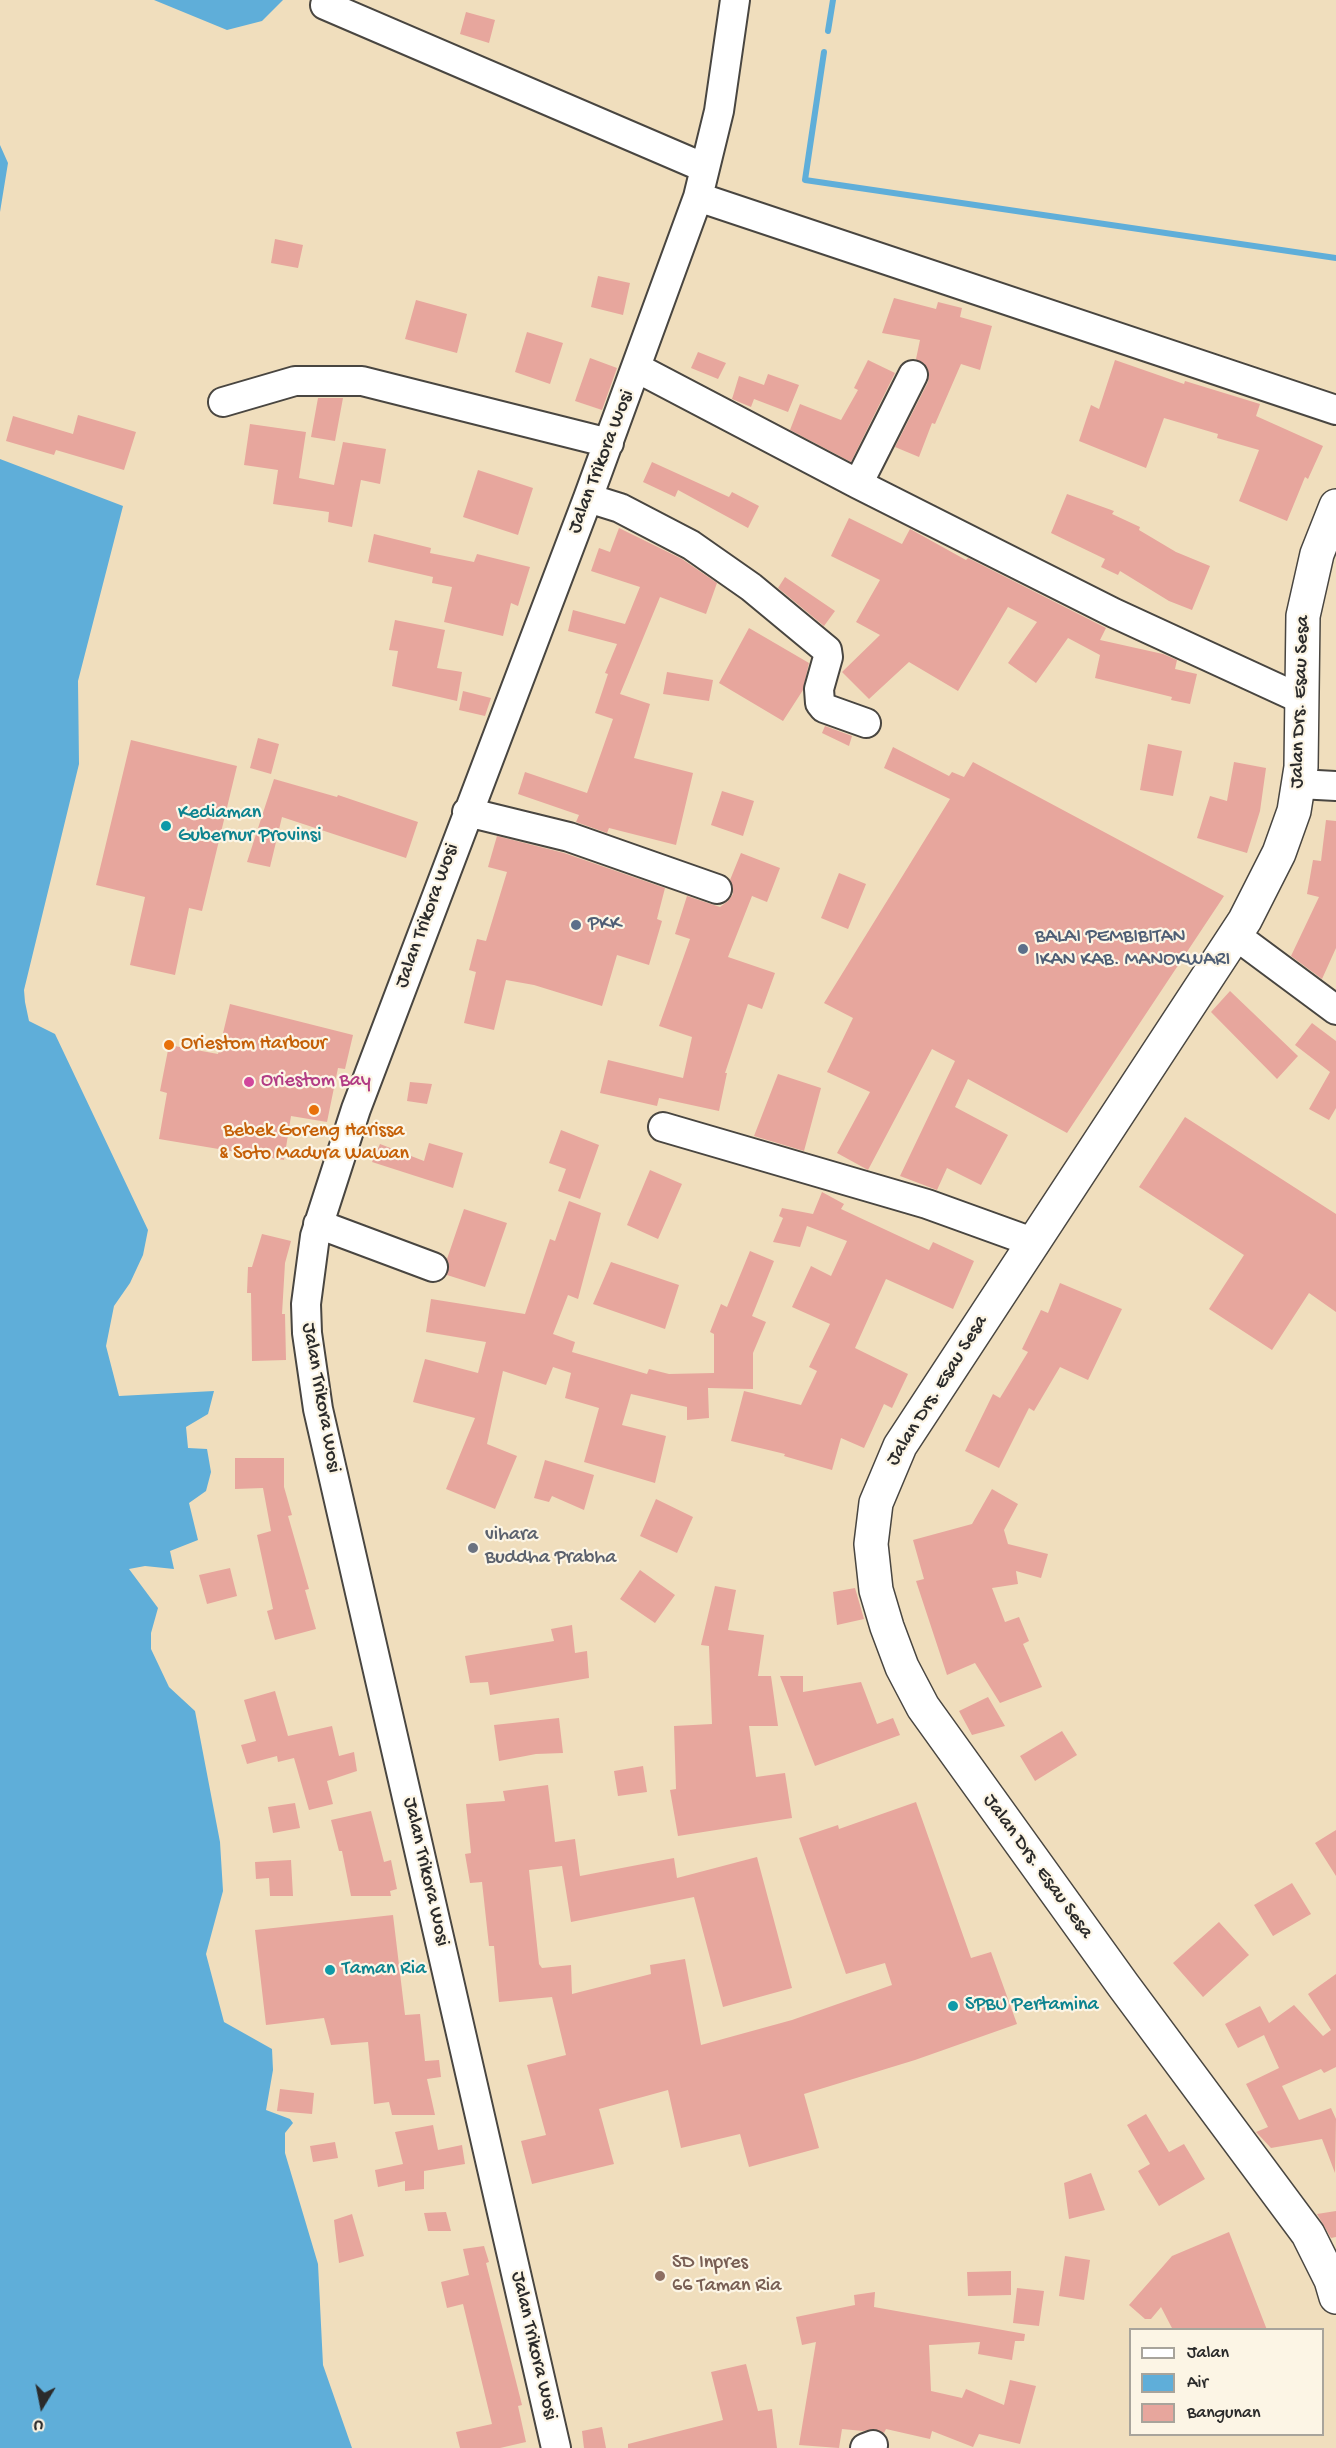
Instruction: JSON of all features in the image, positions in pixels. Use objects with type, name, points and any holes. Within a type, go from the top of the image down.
[{"type":"highway","name":"Jalan Drs. Esau Sesa","points":[[1336,506],[1317,554],[1303,616],[1303,700],[1299,784],[1292,819],[1279,853],[1245,920],[891,1462],[881,1484],[872,1522],[876,1590],[902,1667],[923,1707],[1123,1985],[1308,2234],[1331,2280],[1336,2297]]},
{"type":"street","name":"Jalan Trikora Wosi","points":[[556,2448],[318,1409],[305,1320],[312,1250],[318,1224],[356,1110],[467,812],[609,443],[698,197],[719,111],[735,0]]},
{"type":"street","points":[[325,5],[705,168]]},
{"type":"street","points":[[698,197],[1336,410]]},
{"type":"street","points":[[637,368],[858,484],[1114,613],[1303,700]]},
{"type":"street","points":[[858,484],[913,375]]},
{"type":"street","points":[[223,402],[295,381],[362,381],[609,443]]},
{"type":"street","points":[[588,498],[620,508],[691,545],[760,594],[827,650],[828,657],[819,689],[820,703],[824,708],[866,723]]},
{"type":"street","points":[[1299,784],[1336,786]]},
{"type":"street","points":[[467,812],[569,837],[717,889]]},
{"type":"street","points":[[1235,934],[1336,1010]]},
{"type":"street","points":[[663,1127],[927,1204],[1035,1243]]},
{"type":"street","points":[[318,1224],[434,1267]]},
{"type":"water","points":[[154,0],[283,0],[262,21],[227,30]]},
{"type":"water","points":[[0,145],[8,163],[0,212]]},
{"type":"water","points":[[0,459],[123,506],[78,681],[79,764],[24,990],[25,1002],[29,1021],[55,1034],[148,1230],[143,1255],[130,1283],[114,1306],[106,1346],[119,1396],[214,1391],[208,1414],[186,1427],[188,1448],[207,1449],[211,1472],[206,1491],[189,1503],[198,1540],[170,1551],[174,1569],[145,1566],[129,1569],[158,1608],[151,1633],[151,1649],[169,1687],[195,1711],[220,1842],[223,1891],[206,1954],[224,2022],[272,2049],[273,2070],[266,2110],[290,2119],[293,2123],[285,2133],[285,2153],[318,2264],[323,2365],[352,2448],[0,2448]]},
{"type":"building","points":[[466,12],[495,20],[489,43],[460,34]]},
{"type":"building","points":[[275,239],[303,245],[298,268],[271,263]]},
{"type":"building","points":[[598,276],[630,283],[623,315],[591,307]]},
{"type":"building","points":[[894,298],[936,309],[938,302],[962,308],[960,317],[992,326],[980,370],[961,364],[935,424],[932,423],[919,457],[895,447],[928,382],[929,374],[926,366],[916,359],[920,340],[882,333]]},
{"type":"building","points":[[416,300],[467,314],[457,353],[405,339]]},
{"type":"building","points":[[527,332],[563,343],[550,384],[515,372]]},
{"type":"building","points":[[698,352],[726,363],[718,379],[691,368]]},
{"type":"building","points":[[590,358],[617,368],[602,410],[575,401]]},
{"type":"building","points":[[868,360],[895,373],[851,462],[790,430],[800,404],[841,420],[858,390],[854,388]]},
{"type":"building","points":[[1115,360],[1184,384],[1185,381],[1260,404],[1256,416],[1323,446],[1308,479],[1305,477],[1287,521],[1239,501],[1259,450],[1217,438],[1218,434],[1164,418],[1146,468],[1079,441],[1091,405],[1099,409]]},
{"type":"building","points":[[768,374],[799,385],[788,412],[754,399],[751,407],[732,399],[739,376],[764,385]]},
{"type":"building","points":[[318,398],[343,398],[335,441],[311,437]]},
{"type":"building","points":[[78,415],[136,432],[124,470],[56,450],[54,455],[6,441],[13,416],[73,434]]},
{"type":"building","points":[[250,424],[306,432],[299,478],[334,485],[343,442],[386,449],[380,484],[361,480],[352,527],[328,522],[329,512],[273,504],[278,470],[244,465]]},
{"type":"building","points":[[652,462],[729,497],[732,492],[759,506],[748,528],[678,490],[675,497],[643,482]]},
{"type":"building","points":[[478,470],[533,488],[518,535],[463,517]]},
{"type":"building","points":[[1067,494],[1114,511],[1112,514],[1140,527],[1139,530],[1176,552],[1210,566],[1192,610],[1169,601],[1120,571],[1118,575],[1101,567],[1105,559],[1051,533]]},
{"type":"building","points":[[849,518],[902,544],[910,529],[966,560],[968,558],[1106,628],[1100,640],[1163,654],[1177,660],[1175,669],[1197,674],[1190,704],[1171,700],[1172,697],[1095,678],[1100,655],[1068,638],[1036,683],[1008,663],[1037,622],[1008,607],[958,691],[909,662],[869,699],[842,672],[880,635],[856,622],[880,580],[831,556]]},
{"type":"building","points":[[619,528],[682,559],[717,583],[706,614],[660,597],[620,694],[650,704],[634,758],[693,773],[676,845],[609,828],[607,833],[576,822],[579,815],[518,794],[525,772],[587,793],[613,719],[595,713],[608,674],[605,673],[617,644],[568,631],[573,610],[625,624],[640,587],[591,571],[599,548],[610,552]]},
{"type":"building","points":[[374,534],[431,548],[430,553],[474,562],[477,554],[530,567],[518,606],[511,603],[503,636],[444,622],[452,587],[432,583],[433,577],[368,562]]},
{"type":"building","points":[[785,577],[835,611],[824,626],[778,588]]},
{"type":"building","points":[[395,620],[445,630],[437,668],[462,672],[457,701],[392,686],[398,651],[389,650]]},
{"type":"building","points":[[749,628],[809,663],[803,690],[783,721],[719,683]]},
{"type":"building","points":[[667,672],[713,680],[709,701],[663,694]]},
{"type":"building","points":[[463,691],[491,698],[485,716],[459,710]]},
{"type":"building","points":[[825,726],[852,736],[849,746],[822,733]]},
{"type":"building","points":[[258,738],[279,744],[271,774],[250,768]]},
{"type":"building","name":"Kediaman Gubernur Provinsi","points":[[131,740],[237,766],[202,911],[189,908],[175,975],[130,965],[145,897],[96,885]]},
{"type":"building","points":[[1148,744],[1182,751],[1173,796],[1140,790]]},
{"type":"building","name":"BALAI PEMBIBITAN IKAN KAB. MANOKWARI","points":[[893,747],[949,776],[952,772],[964,777],[973,762],[1224,896],[1067,1133],[968,1079],[955,1107],[1008,1135],[981,1185],[947,1168],[937,1190],[900,1176],[955,1061],[932,1049],[868,1170],[837,1153],[870,1092],[827,1072],[853,1018],[824,1003],[950,799],[884,768]]},
{"type":"building","points":[[1234,762],[1266,768],[1260,811],[1247,853],[1197,838],[1210,796],[1227,801]]},
{"type":"building","points":[[274,779],[337,797],[338,795],[418,822],[406,858],[282,817],[270,867],[247,862]]},
{"type":"building","points":[[722,791],[754,801],[743,836],[711,825]]},
{"type":"building","points":[[1326,820],[1336,821],[1336,948],[1322,979],[1291,956],[1319,897],[1307,894],[1313,860],[1321,861]]},
{"type":"building","points":[[497,836],[564,853],[665,888],[657,919],[662,921],[649,965],[617,955],[602,1006],[534,985],[506,980],[494,1030],[464,1023],[476,972],[469,970],[477,939],[486,941],[507,872],[488,867]]},
{"type":"building","points":[[741,853],[780,868],[767,902],[752,896],[728,957],[775,973],[762,1009],[748,1004],[725,1073],[727,1073],[719,1111],[659,1098],[657,1106],[600,1093],[608,1060],[683,1078],[692,1037],[659,1026],[690,939],[675,934],[687,896],[720,907],[728,901],[733,894],[730,880]]},
{"type":"building","points":[[839,873],[866,884],[848,929],[821,918]]},
{"type":"building","points":[[1230,991],[1298,1056],[1277,1079],[1211,1012]]},
{"type":"building","points":[[230,1004],[353,1035],[345,1069],[338,1068],[327,1122],[291,1116],[284,1160],[159,1139],[167,1093],[160,1091],[169,1045],[218,1054]]},
{"type":"building","points":[[1312,1023],[1336,1041],[1336,1108],[1329,1120],[1309,1109],[1330,1072],[1295,1045]]},
{"type":"building","points":[[778,1074],[821,1088],[804,1151],[754,1136]]},
{"type":"building","points":[[410,1082],[432,1084],[427,1104],[407,1101]]},
{"type":"building","points":[[1185,1117],[1336,1214],[1336,1312],[1309,1293],[1272,1350],[1209,1309],[1244,1255],[1139,1187]]},
{"type":"building","points":[[561,1130],[599,1145],[580,1199],[558,1191],[566,1169],[549,1163]]},
{"type":"building","points":[[429,1143],[463,1153],[453,1188],[372,1162],[380,1144],[424,1161]]},
{"type":"building","points":[[650,1170],[682,1184],[658,1239],[627,1225]]},
{"type":"building","points":[[822,1192],[844,1204],[841,1209],[929,1250],[933,1242],[974,1261],[953,1309],[886,1279],[855,1348],[908,1374],[892,1408],[884,1404],[864,1448],[841,1438],[832,1470],[784,1456],[785,1454],[731,1441],[744,1391],[801,1405],[817,1371],[809,1367],[830,1324],[792,1307],[811,1266],[831,1276],[847,1241],[807,1226],[800,1247],[773,1242],[783,1218],[779,1216],[782,1208],[813,1214]]},
{"type":"building","points":[[569,1201],[601,1213],[578,1299],[568,1295],[553,1334],[575,1342],[572,1352],[647,1374],[649,1369],[669,1374],[714,1373],[714,1334],[710,1332],[721,1304],[727,1307],[750,1251],[774,1261],[752,1316],[766,1322],[753,1353],[753,1389],[708,1388],[709,1418],[687,1420],[687,1407],[631,1394],[622,1425],[666,1436],[655,1483],[584,1462],[599,1408],[565,1398],[571,1373],[553,1367],[546,1385],[503,1371],[487,1444],[517,1456],[495,1509],[446,1489],[475,1418],[413,1402],[425,1359],[478,1373],[486,1342],[426,1332],[431,1299],[525,1314],[550,1239],[555,1241]]},
{"type":"building","points":[[464,1209],[507,1223],[485,1287],[447,1275],[449,1265],[447,1259]]},
{"type":"building","points":[[262,1234],[291,1241],[285,1263],[282,1314],[285,1314],[286,1360],[252,1361],[251,1293],[247,1293],[248,1267],[252,1267]]},
{"type":"building","points":[[611,1262],[679,1285],[665,1329],[593,1304]]},
{"type":"building","points":[[1060,1283],[1122,1309],[1088,1380],[1060,1367],[1034,1411],[1029,1408],[999,1468],[965,1451],[993,1394],[1000,1398],[1028,1352],[1022,1349],[1041,1310],[1048,1313]]},
{"type":"building","points":[[235,1458],[284,1458],[284,1487],[292,1515],[288,1516],[309,1589],[305,1590],[316,1629],[275,1640],[267,1611],[273,1609],[257,1535],[271,1531],[263,1488],[235,1489]]},
{"type":"building","points":[[545,1460],[594,1475],[584,1510],[552,1496],[549,1502],[534,1498]]},
{"type":"building","points":[[992,1489],[1018,1504],[1004,1530],[1008,1544],[1048,1554],[1041,1578],[1016,1571],[1018,1584],[992,1588],[1005,1622],[1019,1617],[1029,1641],[1023,1644],[1042,1687],[1000,1703],[975,1663],[947,1675],[916,1581],[924,1579],[913,1540],[972,1524]]},
{"type":"building","points":[[656,1499],[693,1517],[677,1553],[640,1536]]},
{"type":"building","points":[[230,1568],[237,1596],[207,1604],[199,1575]]},
{"type":"building","points":[[640,1570],[675,1595],[655,1623],[620,1599]]},
{"type":"building","points":[[715,1586],[736,1590],[728,1630],[764,1635],[758,1676],[771,1676],[778,1726],[749,1726],[756,1777],[785,1773],[792,1818],[678,1836],[670,1790],[676,1789],[674,1726],[712,1724],[709,1646],[701,1645]]},
{"type":"building","points":[[855,1588],[864,1619],[837,1625],[833,1592]]},
{"type":"building","points":[[572,1625],[575,1653],[587,1651],[589,1678],[490,1695],[488,1682],[470,1683],[465,1656],[554,1641],[551,1629]]},
{"type":"building","points":[[780,1676],[803,1676],[803,1692],[861,1682],[877,1724],[893,1718],[900,1735],[815,1766]]},
{"type":"building","points":[[275,1691],[288,1736],[332,1726],[339,1756],[354,1752],[357,1771],[327,1781],[333,1804],[309,1810],[294,1758],[278,1762],[277,1756],[247,1764],[241,1745],[256,1741],[244,1700]]},
{"type":"building","points":[[988,1697],[1005,1726],[972,1735],[959,1711]]},
{"type":"building","points":[[559,1718],[563,1753],[536,1754],[499,1761],[494,1725]]},
{"type":"building","points":[[1062,1731],[1077,1755],[1035,1781],[1020,1756]]},
{"type":"building","points":[[643,1766],[647,1792],[618,1796],[614,1771]]},
{"type":"building","points":[[548,1785],[555,1842],[575,1839],[580,1876],[674,1858],[677,1878],[757,1857],[792,1988],[723,2007],[694,1897],[571,1922],[562,1866],[529,1870],[539,1964],[542,1968],[571,1965],[572,1994],[651,1974],[650,1965],[685,1959],[701,2045],[792,2020],[892,1985],[885,1963],[846,1974],[799,1838],[838,1825],[839,1829],[916,1802],[971,1958],[991,1952],[1017,2024],[915,2060],[804,2094],[819,2148],[749,2167],[740,2134],[681,2148],[668,2090],[599,2109],[614,2164],[532,2184],[521,2141],[546,2135],[527,2065],[566,2055],[552,1997],[499,2002],[494,1946],[489,1946],[482,1882],[470,1883],[465,1854],[471,1853],[466,1804],[505,1801],[503,1791]]},
{"type":"building","points":[[295,1803],[300,1828],[273,1833],[268,1807]]},
{"type":"building","points":[[371,1811],[384,1862],[391,1860],[397,1889],[390,1891],[391,1896],[351,1896],[342,1851],[339,1851],[331,1820]]},
{"type":"building","points":[[1336,1830],[1336,1876],[1315,1843]]},
{"type":"building","points":[[291,1860],[293,1896],[270,1896],[269,1878],[256,1879],[255,1862]]},
{"type":"building","points":[[1292,1883],[1311,1914],[1273,1936],[1254,1905]]},
{"type":"building","name":"Taman Ria","points":[[393,1915],[405,2015],[420,2014],[425,2061],[439,2060],[441,2077],[427,2079],[435,2115],[392,2115],[389,2102],[374,2104],[368,2042],[331,2045],[324,2018],[266,2025],[255,1930]]},
{"type":"building","points":[[1219,1922],[1249,1955],[1203,1997],[1173,1963]]},
{"type":"building","points":[[1336,1974],[1336,2067],[1324,2073],[1321,2069],[1282,2086],[1299,2120],[1331,2108],[1336,2119],[1335,2173],[1322,2139],[1271,2148],[1256,2132],[1268,2127],[1246,2084],[1279,2068],[1264,2035],[1238,2048],[1225,2024],[1260,2006],[1269,2023],[1294,2005],[1323,2036],[1331,2030],[1308,1994]]},
{"type":"building","points":[[280,2089],[314,2093],[312,2114],[277,2111]]},
{"type":"building","points":[[1146,2114],[1169,2152],[1184,2144],[1205,2179],[1159,2206],[1138,2171],[1150,2164],[1127,2125]]},
{"type":"building","points":[[433,2125],[438,2150],[462,2145],[465,2164],[424,2171],[424,2189],[405,2191],[405,2181],[378,2187],[375,2170],[403,2164],[395,2132]]},
{"type":"building","points":[[335,2142],[338,2158],[313,2162],[310,2146]]},
{"type":"building","points":[[1091,2173],[1105,2210],[1069,2219],[1064,2183]]},
{"type":"building","points":[[1336,2211],[1336,2237],[1331,2238],[1317,2214]]},
{"type":"building","points":[[446,2212],[451,2231],[428,2231],[424,2213]]},
{"type":"building","points":[[352,2214],[364,2256],[339,2263],[334,2220]]},
{"type":"building","points":[[1229,2232],[1266,2328],[1172,2328],[1161,2307],[1151,2319],[1145,2319],[1129,2305],[1172,2256]]},
{"type":"building","points":[[484,2246],[489,2262],[486,2263],[522,2405],[518,2406],[526,2442],[500,2448],[460,2448],[456,2432],[492,2424],[463,2304],[447,2308],[441,2282],[469,2275],[463,2249]]},
{"type":"building","points":[[1065,2256],[1090,2260],[1084,2300],[1059,2296]]},
{"type":"building","points":[[1011,2271],[1011,2295],[968,2296],[967,2272]]},
{"type":"building","points":[[1017,2288],[1044,2291],[1039,2326],[1013,2323]]},
{"type":"building","points":[[875,2292],[874,2307],[1025,2334],[1024,2341],[1015,2341],[1012,2360],[978,2354],[980,2342],[929,2345],[931,2391],[962,2398],[966,2389],[1004,2405],[1010,2380],[1036,2386],[1020,2444],[979,2434],[973,2447],[932,2431],[930,2439],[886,2429],[884,2433],[875,2429],[863,2431],[842,2429],[839,2448],[799,2445],[816,2342],[802,2345],[796,2317],[855,2305],[854,2295]]},
{"type":"building","points":[[746,2364],[758,2411],[772,2409],[777,2448],[628,2448],[628,2444],[723,2420],[711,2372]]},
{"type":"building","points":[[602,2427],[606,2448],[584,2448],[582,2431]]},
{"type":"waterway","points":[[828,31],[833,0]]},
{"type":"waterway","points":[[824,52],[805,180],[1336,258]]},
{"type":"place","name":"Kediaman Gubernur Provinsi","points":[[166,826]]},
{"type":"place","name":"PKK","points":[[576,925]]},
{"type":"place","name":"BALAI PEMBIBITAN IKAN KAB. MANOKWARI","points":[[1023,949]]},
{"type":"place","name":"Oriestom Harbour","points":[[169,1045]]},
{"type":"place","name":"Oriestom Bay","points":[[249,1082]]},
{"type":"place","name":"Bebek Goreng Harissa & Soto Madura Wawan","points":[[314,1110]]},
{"type":"place","name":"vihara Buddha Prabha","points":[[473,1548]]},
{"type":"place","name":"Taman Ria","points":[[330,1970]]},
{"type":"place","name":"SPBU Pertamina","points":[[953,2006]]},
{"type":"place","name":"SD Inpres 66 Taman Ria","points":[[660,2276]]}]
